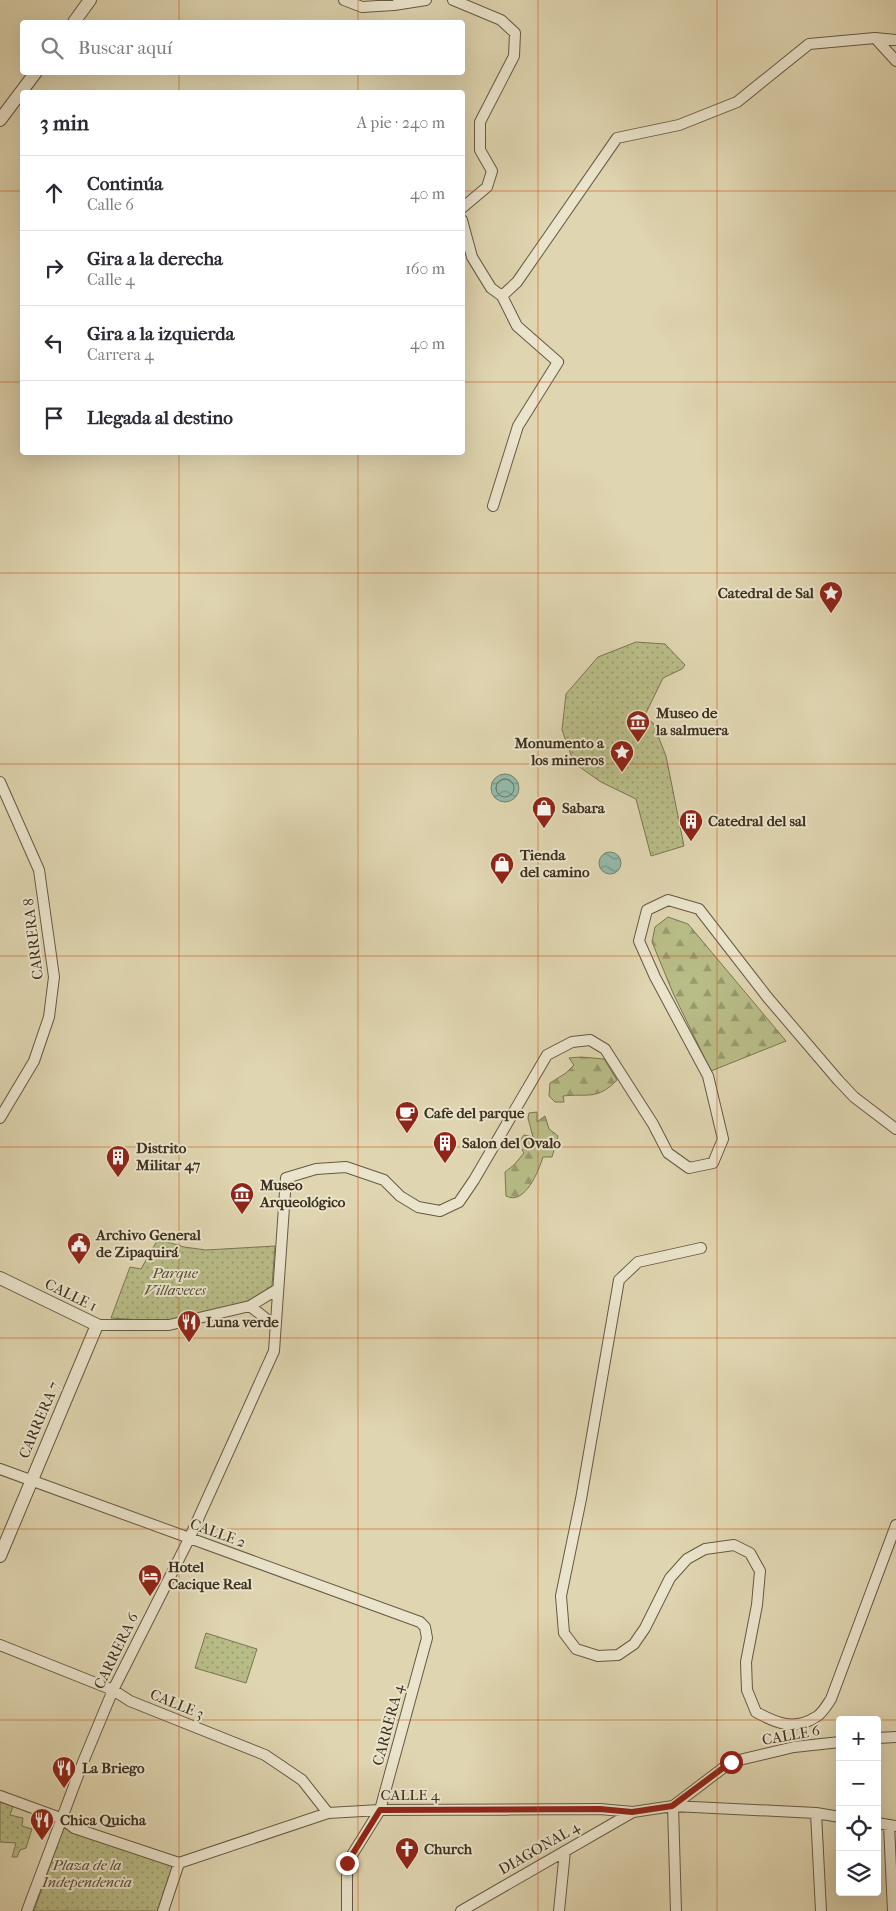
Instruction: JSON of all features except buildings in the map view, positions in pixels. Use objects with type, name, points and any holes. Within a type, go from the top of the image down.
[{"type":"street","points":[[75,20],[90,0]]},
{"type":"street","points":[[344,0],[362,8],[426,0]]},
{"type":"street","points":[[453,0],[501,20],[514,33],[514,56],[480,122],[480,150],[492,172],[487,187],[465,205]]},
{"type":"street","points":[[875,38],[896,61]]},
{"type":"street","points":[[502,296],[517,282],[617,138],[679,125],[736,102],[809,44],[875,38],[896,40]]},
{"type":"street","points":[[22,90],[34,75]]},
{"type":"street","points":[[0,120],[20,93]]},
{"type":"street","points":[[465,231],[472,257],[491,288],[502,296],[517,326],[558,362],[518,426],[493,506]]},
{"type":"street","name":"CARRERA 8","points":[[0,782],[39,870],[54,977],[49,1017],[34,1061],[0,1118]]},
{"type":"street","name":"CARRERA 6","points":[[27,1911],[83,1762],[113,1690],[189,1539],[274,1351],[286,1178],[316,1168],[346,1167],[384,1180],[400,1196],[418,1207],[440,1211],[458,1202],[474,1180],[547,1055],[572,1042],[590,1040],[605,1049],[653,1124],[668,1153],[689,1168],[713,1163],[723,1139],[708,1076],[655,977],[639,940],[647,910],[668,900],[699,910],[768,998],[838,1080],[854,1097],[896,1129]]},
{"type":"street","points":[[701,1248],[638,1262],[619,1280],[583,1490],[561,1596],[564,1633],[576,1649],[598,1656],[618,1655],[634,1644],[645,1628],[670,1578],[687,1559],[705,1548],[734,1546],[750,1553],[760,1572],[757,1605],[746,1662],[747,1690],[756,1712],[777,1723],[796,1725],[817,1717],[831,1699],[896,1525]]},
{"type":"street","name":"CALLE 1","points":[[0,1278],[97,1325],[169,1325],[250,1306],[278,1289]]},
{"type":"street","points":[[250,1306],[276,1326]]},
{"type":"street","name":"CARRERA 7","points":[[0,1556],[97,1325]]},
{"type":"street","name":"CALLE 2","points":[[0,1469],[420,1622],[425,1627]]},
{"type":"street","name":"CARRERA 4","points":[[347,1911],[347,1863],[380,1810],[427,1638],[425,1627]]},
{"type":"street","name":"CALLE 3","points":[[0,1645],[113,1690],[130,1701],[265,1755],[302,1780],[328,1814]]},
{"type":"street","points":[[881,1738],[896,1737]]},
{"type":"street","name":"CALLE 6","points":[[672,1806],[731,1762],[794,1748],[836,1743]]},
{"type":"street","points":[[0,1796],[63,1819],[74,1828],[179,1862],[163,1911]]},
{"type":"street","points":[[672,1806],[676,1911]]},
{"type":"street","name":"CALLE 4","points":[[179,1862],[328,1814],[380,1810],[600,1809],[632,1812],[672,1806],[816,1813],[836,1816]]},
{"type":"street","name":"DIAGONAL 4","points":[[461,1911],[632,1812]]},
{"type":"street","points":[[816,1813],[821,1911]]},
{"type":"street","points":[[893,1826],[893,1911]]},
{"type":"street","points":[[559,1911],[565,1851]]},
{"type":"green space","points":[[636,642],[665,644],[685,665],[682,669],[663,678],[644,717],[653,723],[666,756],[684,846],[651,856],[636,799],[601,782],[574,763],[562,730],[566,694],[598,657]]},
{"type":"green space","points":[[668,917],[688,924],[786,1041],[711,1071],[673,993],[652,942],[655,927]]},
{"type":"green space","points":[[569,1058],[604,1059],[617,1080],[610,1087],[597,1094],[563,1096],[564,1102],[555,1102],[549,1096],[550,1083],[566,1073],[574,1065]]},
{"type":"green space","points":[[537,1112],[537,1122],[545,1116],[549,1129],[558,1136],[552,1157],[543,1157],[535,1178],[525,1191],[513,1198],[506,1196],[505,1172],[524,1153],[518,1143],[524,1135],[533,1137],[528,1118],[529,1113]]},
{"type":"green space","name":"Parque Villaveces","points":[[158,1239],[184,1247],[206,1250],[275,1246],[272,1286],[251,1302],[169,1322],[111,1318],[130,1267],[141,1269]]},
{"type":"green space","points":[[206,1633],[257,1649],[246,1683],[195,1668]]},
{"type":"green space","points":[[0,1798],[14,1803],[10,1815],[23,1818],[22,1826],[32,1829],[26,1848],[20,1850],[17,1857],[12,1857],[16,1843],[0,1842]]},
{"type":"green space","name":"Plaza de la Independencia","points":[[64,1826],[176,1865],[160,1911],[34,1911]]},
{"type":"water","points":[[505,774],[515,778],[519,788],[515,798],[505,802],[495,798],[491,788],[495,778]]},
{"type":"water","points":[[610,852],[618,855],[621,863],[618,871],[610,874],[602,871],[599,863],[602,855]]},
{"type":"place","name":"Catedral de Sal","points":[[831,614]]},
{"type":"place","name":"Museo de la salmuera","points":[[638,743]]},
{"type":"place","name":"Monumento a los mineros","points":[[622,773]]},
{"type":"place","name":"Sabara","points":[[544,829]]},
{"type":"place","name":"Catedral del sal","points":[[691,842]]},
{"type":"place","name":"Tienda del camino","points":[[502,885]]},
{"type":"place","name":"Cafe del parque","points":[[407,1134]]},
{"type":"place","name":"Salon del Ovalo","points":[[445,1164]]},
{"type":"place","name":"Distrito Militar 47","points":[[118,1178]]},
{"type":"place","name":"Museo Arqueológico","points":[[242,1215]]},
{"type":"place","name":"Archivo General de Zipaquirá","points":[[79,1265]]},
{"type":"place","name":"Luna verde","points":[[189,1343]]},
{"type":"place","name":"Hotel Cacique Real","points":[[150,1597]]},
{"type":"place","name":"La Briego","points":[[64,1789]]},
{"type":"place","name":"Chica Quicha","points":[[42,1841]]},
{"type":"place","name":"Church","points":[[407,1870]]},
{"type":"route","points":[[347,1863],[380,1810],[600,1809],[632,1812],[672,1806],[731,1762]]}]
